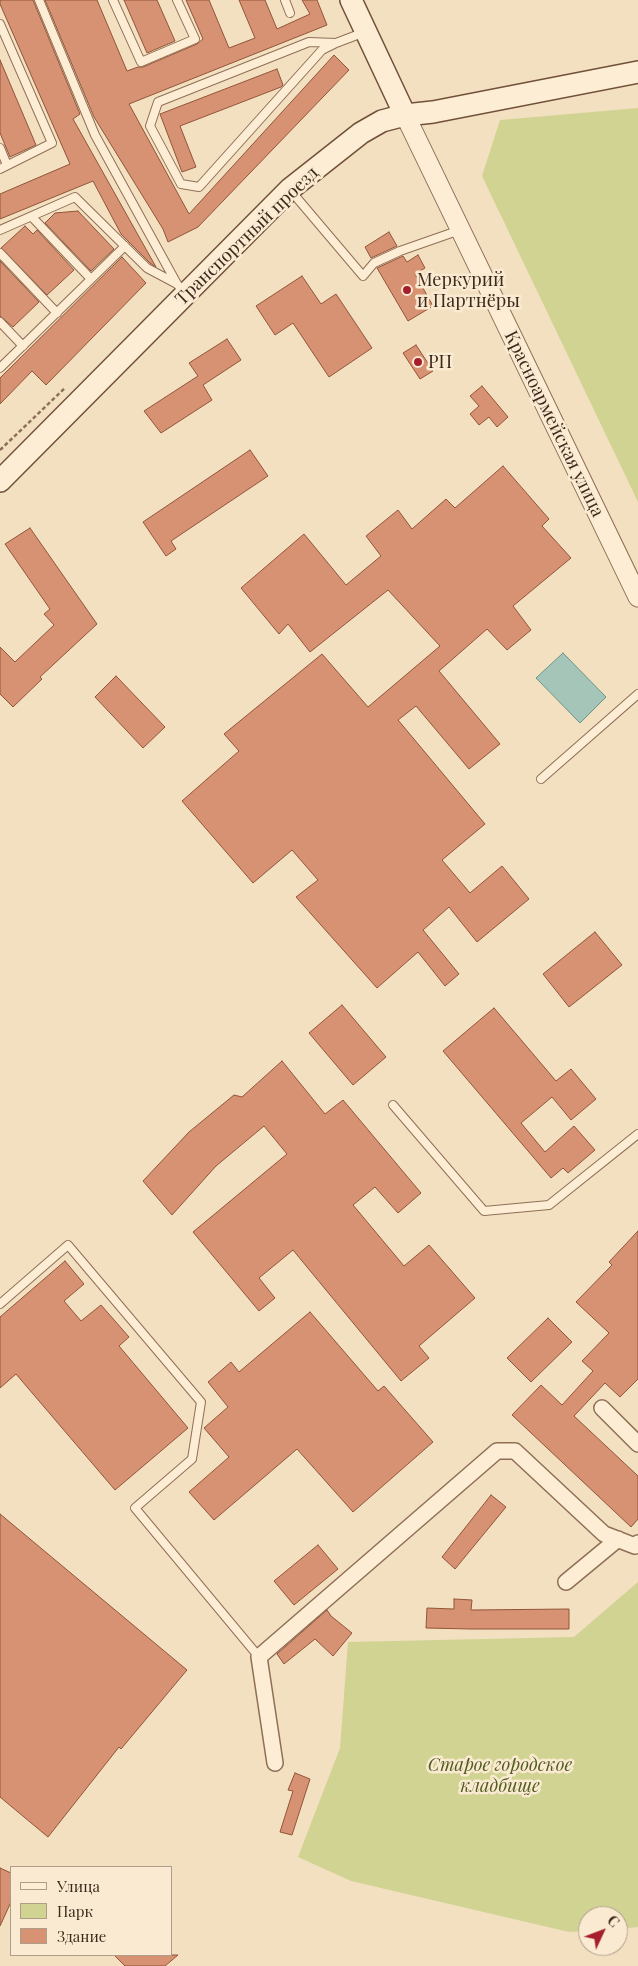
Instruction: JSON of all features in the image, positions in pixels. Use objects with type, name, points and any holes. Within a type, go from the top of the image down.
[{"type":"main road","points":[[351,0],[405,115]]},
{"type":"main road","name":"Транспортный проезд","points":[[0,481],[182,289],[290,189],[361,133],[382,121],[405,115],[433,112],[638,72]]},
{"type":"street","name":"Красноармейская улица","points":[[405,115],[638,597]]},
{"type":"street","points":[[602,1408],[638,1444]]},
{"type":"street","points":[[275,1763],[259,1657],[497,1451],[515,1451],[604,1534],[635,1546],[638,1543]]},
{"type":"street","points":[[566,1582],[618,1539]]},
{"type":"lane","points":[[39,0],[96,135],[182,289]]},
{"type":"lane","points":[[113,0],[141,62],[195,39],[177,0]]},
{"type":"lane","points":[[285,0],[290,13]]},
{"type":"lane","points":[[0,24],[52,144],[4,167],[0,148]]},
{"type":"lane","points":[[336,43],[309,42],[158,102],[150,126],[181,184],[199,187],[322,50],[358,35],[364,30]]},
{"type":"lane","points":[[290,189],[363,276],[374,263],[400,251],[460,230]]},
{"type":"lane","points":[[0,230],[75,197],[147,268],[182,289]]},
{"type":"lane","points":[[32,217],[91,279]]},
{"type":"lane","points":[[0,368],[125,246]]},
{"type":"lane","points":[[0,253],[57,312]]},
{"type":"lane","points":[[0,322],[23,346]]},
{"type":"lane","points":[[542,779],[638,694]]},
{"type":"lane","points":[[394,1105],[484,1211],[549,1205],[638,1134]]},
{"type":"lane","points":[[0,1304],[68,1245],[201,1402],[192,1459],[135,1508],[259,1657]]},
{"type":"green space","points":[[638,108],[638,502],[482,176],[500,120]]},
{"type":"green space","name":"Старое городское кладбище","points":[[638,1582],[638,1927],[628,1928],[628,1906],[578,1906],[578,1932],[569,1932],[351,1881],[298,1857],[340,1748],[348,1642],[574,1637]]},
{"type":"shaded area","points":[[563,653],[606,697],[580,723],[536,678]]},
{"type":"building","points":[[0,0],[33,0],[80,114],[73,119],[156,267],[121,234],[93,181],[0,219],[0,194],[70,164],[0,4]]},
{"type":"building","points":[[45,0],[97,0],[127,71],[143,67],[197,44],[203,39],[186,0],[209,0],[229,48],[255,38],[239,0],[265,0],[277,29],[310,14],[302,0],[317,0],[327,25],[129,104],[189,214],[334,55],[349,70],[198,227],[168,242],[163,229],[94,117]]},
{"type":"building","points":[[124,0],[157,0],[175,41],[147,53]]},
{"type":"building","points":[[0,60],[36,145],[10,157],[0,133]]},
{"type":"building","points":[[277,69],[283,85],[281,87],[180,126],[196,167],[182,172],[160,114]]},
{"type":"building","points":[[78,211],[114,249],[91,271],[45,223],[55,213]]},
{"type":"building","points":[[25,226],[33,234],[37,230],[74,270],[47,295],[1,248]]},
{"type":"building","points":[[389,232],[397,246],[371,258],[365,247]]},
{"type":"building","name":"Меркурий и Партнёры","points":[[418,255],[425,268],[415,274],[433,306],[408,321],[377,268],[403,256],[407,262]]},
{"type":"building","points":[[122,257],[146,283],[46,385],[32,371],[0,404],[0,378]]},
{"type":"building","points":[[0,261],[39,302],[13,327],[0,316]]},
{"type":"building","points":[[302,276],[321,304],[336,294],[372,348],[329,377],[293,323],[275,335],[256,306]]},
{"type":"building","points":[[227,339],[241,360],[203,385],[212,400],[161,433],[144,411],[198,376],[189,363]]},
{"type":"building","name":"РП","points":[[416,345],[433,371],[420,379],[403,353]]},
{"type":"building","points":[[482,386],[508,417],[497,427],[489,417],[479,425],[470,414],[479,406],[470,396]]},
{"type":"building","points":[[250,450],[268,476],[171,541],[176,549],[166,556],[143,522]]},
{"type":"building","points":[[503,466],[549,519],[542,526],[571,558],[513,606],[531,630],[507,650],[487,629],[439,671],[500,744],[469,769],[416,706],[398,720],[485,824],[442,860],[470,893],[502,866],[529,899],[477,942],[449,907],[423,930],[459,974],[445,986],[418,952],[377,988],[296,897],[318,880],[292,850],[253,883],[182,801],[239,751],[224,734],[322,654],[368,707],[440,646],[388,590],[310,652],[288,624],[279,634],[241,588],[304,534],[346,585],[381,556],[366,536],[398,510],[412,529],[446,499],[455,508]]},
{"type":"building","points":[[30,528],[97,624],[40,677],[42,679],[13,707],[0,694],[0,647],[15,662],[54,625],[44,614],[50,609],[5,544]]},
{"type":"building","points":[[116,676],[165,727],[143,748],[95,697]]},
{"type":"building","points":[[595,932],[622,965],[569,1007],[543,974]]},
{"type":"building","points":[[342,1005],[386,1057],[353,1085],[309,1033]]},
{"type":"building","points":[[494,1008],[556,1081],[571,1069],[596,1099],[571,1120],[552,1097],[521,1123],[545,1152],[574,1126],[595,1150],[568,1173],[563,1168],[551,1178],[443,1051]]},
{"type":"building","points":[[282,1061],[325,1114],[343,1100],[421,1193],[398,1213],[375,1187],[353,1205],[404,1266],[429,1245],[475,1298],[419,1346],[429,1358],[401,1381],[293,1250],[259,1278],[275,1298],[259,1311],[193,1232],[287,1154],[264,1126],[216,1166],[172,1215],[143,1181],[189,1132],[234,1095],[242,1097]]},
{"type":"building","points":[[638,1231],[638,1379],[620,1397],[605,1383],[574,1416],[638,1476],[638,1519],[631,1527],[512,1415],[541,1385],[562,1405],[593,1371],[582,1361],[609,1333],[576,1302],[612,1265],[609,1262]]},
{"type":"building","points":[[65,1261],[84,1284],[64,1301],[81,1321],[101,1305],[129,1337],[119,1346],[188,1428],[115,1490],[16,1374],[0,1388],[0,1317]]},
{"type":"building","points":[[310,1312],[378,1391],[384,1386],[433,1442],[353,1512],[297,1449],[214,1520],[189,1492],[229,1457],[204,1428],[228,1407],[208,1382],[231,1362],[239,1372]]},
{"type":"building","points":[[548,1318],[572,1342],[531,1382],[507,1358]]},
{"type":"building","points":[[491,1495],[506,1507],[455,1569],[442,1557]]},
{"type":"building","points":[[0,1514],[187,1670],[121,1749],[119,1747],[48,1837],[0,1797]]},
{"type":"building","points":[[318,1545],[338,1569],[294,1605],[274,1581]]},
{"type":"building","points":[[454,1599],[472,1600],[471,1610],[569,1609],[569,1629],[426,1628],[427,1608],[454,1609]]},
{"type":"building","points":[[327,1610],[331,1616],[352,1633],[333,1656],[315,1639],[284,1664],[277,1654]]},
{"type":"building","points":[[295,1773],[310,1779],[292,1835],[280,1832],[293,1791],[288,1790]]},
{"type":"building","points":[[0,1868],[10,1873],[10,1904],[0,1926]]},
{"type":"building","points":[[178,1955],[165,1966],[125,1966],[115,1956]]},
{"type":"place","name":"Меркурий и Партнёры","points":[[407,290]]},
{"type":"place","name":"РП","points":[[418,362]]}]
